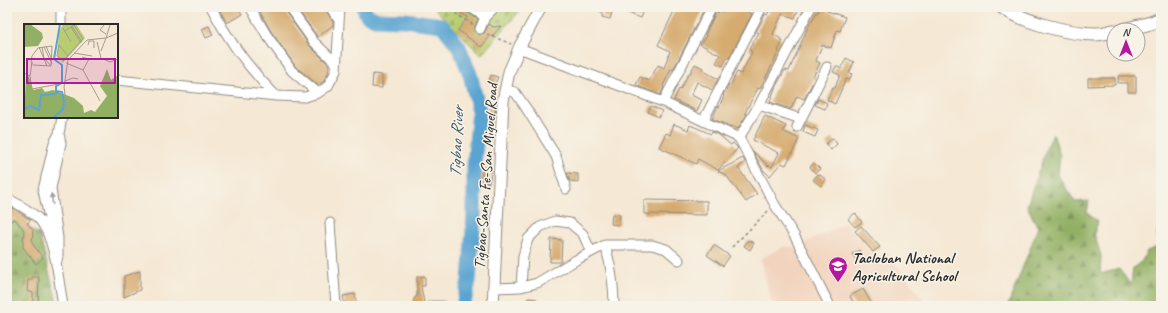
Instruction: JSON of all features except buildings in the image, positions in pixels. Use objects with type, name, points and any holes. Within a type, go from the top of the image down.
[{"type":"highway","points":[[1002,7],[1008,12],[1052,27],[1096,34],[1106,32]]},
{"type":"highway","points":[[1146,24],[1161,19]]},
{"type":"main road","name":"Tigbao-Santa Fe-San Miguel Road","points":[[492,306],[503,101],[510,72],[519,48],[541,7]]},
{"type":"street","points":[[61,7],[61,24]]},
{"type":"street","points":[[211,7],[241,57],[260,80],[276,96]]},
{"type":"street","points":[[250,7],[266,34],[292,71],[318,93]]},
{"type":"street","points":[[289,7],[314,42],[336,63]]},
{"type":"street","points":[[330,7],[339,20]]},
{"type":"street","points":[[118,80],[276,96],[305,97],[318,93],[328,86],[336,71],[340,7]]},
{"type":"street","points":[[470,7],[485,17]]},
{"type":"street","points":[[480,29],[485,17],[495,7]]},
{"type":"street","points":[[663,102],[712,7]]},
{"type":"street","points":[[703,121],[762,7]]},
{"type":"street","points":[[740,138],[811,7]]},
{"type":"street","points":[[519,48],[663,102],[740,138],[775,205],[794,235],[830,306]]},
{"type":"street","points":[[797,127],[827,67]]},
{"type":"street","points":[[506,90],[515,92],[556,156],[566,189]]},
{"type":"street","points":[[759,105],[801,119]]},
{"type":"street","points":[[62,118],[59,134],[54,143],[42,190],[49,218],[50,238],[63,306]]},
{"type":"street","points":[[56,265],[58,256],[58,238],[51,188],[61,143],[59,134]]},
{"type":"street","points":[[7,198],[39,219],[50,238]]},
{"type":"street","points":[[521,287],[523,256],[528,239],[540,227],[555,221],[570,223],[583,234],[591,252]]},
{"type":"street","points":[[330,223],[336,306]]},
{"type":"street","points":[[492,288],[521,287],[537,283],[605,245],[652,245],[666,249],[679,260]]},
{"type":"street","points":[[605,245],[614,288],[614,306]]},
{"type":"street","points":[[431,306],[444,306]]},
{"type":"path","points":[[732,247],[775,205]]},
{"type":"shaded area","name":"Tacloban National Agricultural School","points":[[846,223],[876,259],[886,252],[929,306],[773,306],[760,259],[785,246],[794,248]]},
{"type":"green space","points":[[433,7],[523,7],[481,55]]},
{"type":"green space","points":[[1053,134],[1060,155],[1058,175],[1075,202],[1089,201],[1087,213],[1098,222],[1094,233],[1101,256],[1100,274],[1119,269],[1131,285],[1133,268],[1142,261],[1147,251],[1160,246],[1157,233],[1161,230],[1161,306],[1005,306],[1008,305],[1038,228],[1027,206],[1046,149]]},
{"type":"green space","points":[[7,217],[39,234],[58,306],[7,306]]},
{"type":"waterway","name":"Tigbao River","points":[[363,7],[367,15],[375,19],[405,20],[442,25],[459,47],[470,74],[479,111],[474,165],[474,216],[469,281],[463,306]]},
{"type":"place","name":"Tacloban National Agricultural School","points":[[838,283]]}]
